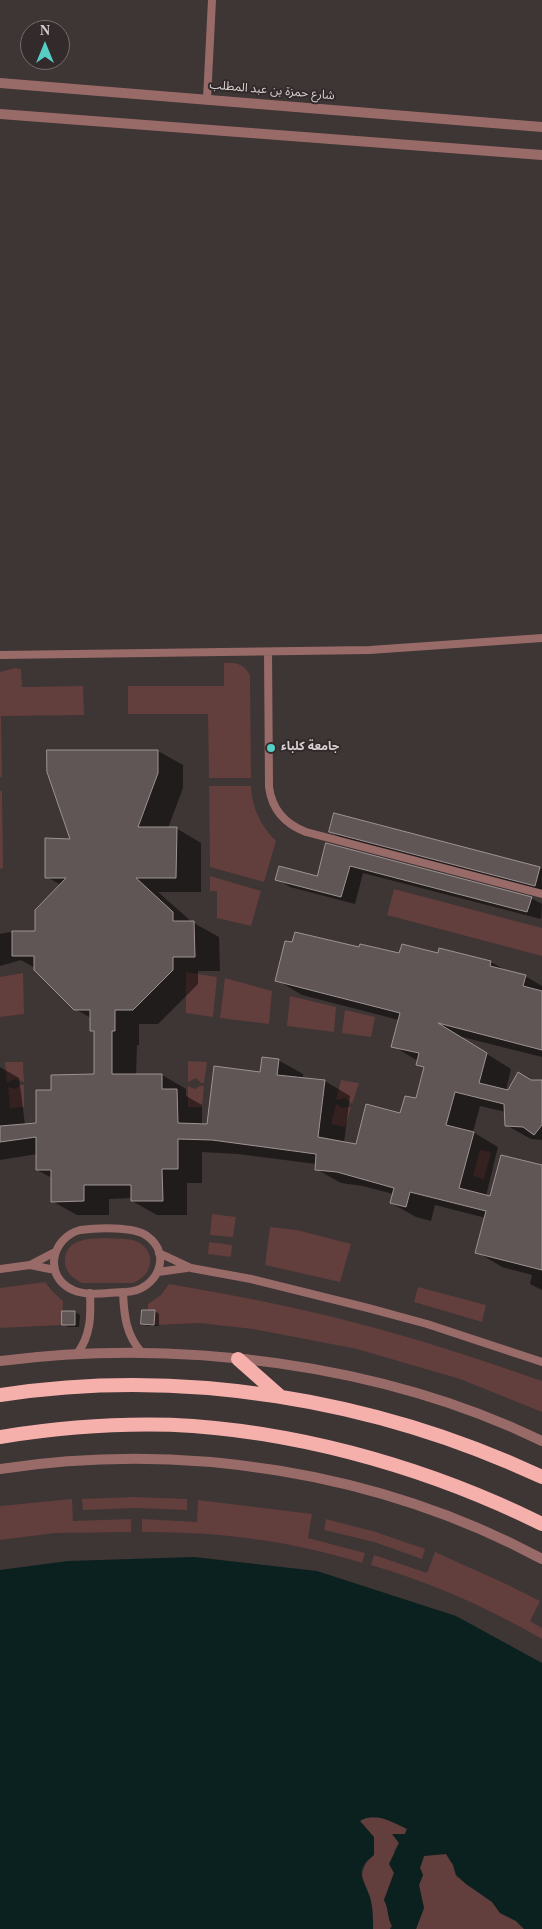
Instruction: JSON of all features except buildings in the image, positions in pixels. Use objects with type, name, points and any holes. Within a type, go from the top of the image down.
[{"type":"highway","points":[[238,1360],[281,1397]]},
{"type":"highway","points":[[0,1395],[64,1388],[157,1386],[281,1397],[343,1409],[434,1434],[542,1477]]},
{"type":"highway","points":[[0,1437],[61,1429],[150,1425],[193,1426],[269,1436],[397,1466],[485,1498],[542,1524]]},
{"type":"street","name":"شارع حمزة بن عبد المطلب","points":[[0,83],[542,126]]},
{"type":"street","points":[[0,114],[542,156]]},
{"type":"street","points":[[0,1361],[77,1354],[142,1353],[194,1355],[312,1369],[400,1388],[486,1417],[542,1441]]},
{"type":"street","points":[[0,1470],[67,1462],[130,1459],[192,1461],[271,1469],[345,1484],[395,1498],[471,1526],[542,1559]]},
{"type":"lane","points":[[206,99],[212,0]]},
{"type":"lane","points":[[0,655],[268,652],[412,648],[542,638]]},
{"type":"lane","points":[[268,652],[269,787],[273,804],[283,819],[306,832],[542,894]]},
{"type":"lane","points":[[86,1229],[128,1230],[141,1233],[152,1241],[159,1253],[158,1272],[146,1286],[134,1291],[90,1293],[75,1291],[68,1288],[58,1277],[55,1270],[55,1252],[58,1246],[73,1232],[86,1229]]},
{"type":"lane","points":[[30,1265],[55,1252]]},
{"type":"lane","points":[[159,1253],[191,1268],[301,1291],[377,1310],[427,1324],[542,1362]]},
{"type":"lane","points":[[0,1269],[30,1265],[55,1270]]},
{"type":"lane","points":[[158,1272],[191,1268]]},
{"type":"lane","points":[[123,1292],[126,1325],[132,1340],[142,1353]]},
{"type":"lane","points":[[77,1354],[85,1341],[90,1326],[90,1293]]},
{"type":"shaded area","points":[[224,663],[239,664],[250,675],[251,778],[209,778],[208,714],[128,714],[128,686],[224,686]]},
{"type":"shaded area","points":[[15,668],[21,669],[22,687],[83,686],[84,715],[1,716],[2,777],[0,777],[0,672]]},
{"type":"shaded area","points":[[209,786],[251,786],[253,802],[258,816],[265,829],[276,841],[264,882],[210,867]]},
{"type":"shaded area","points":[[0,791],[2,791],[3,868],[0,869]]},
{"type":"shaded area","points":[[210,876],[261,891],[251,926],[217,918],[217,891],[210,891]]},
{"type":"shaded area","points":[[394,889],[542,928],[542,956],[387,915]]},
{"type":"shaded area","points":[[186,972],[217,977],[213,1017],[186,1013]]},
{"type":"shaded area","points":[[23,973],[24,1014],[0,1017],[0,977]]},
{"type":"shaded area","points":[[225,978],[272,991],[269,1024],[220,1018]]},
{"type":"shaded area","points":[[290,996],[336,1007],[334,1032],[287,1026]]},
{"type":"shaded area","points":[[345,1010],[375,1017],[371,1037],[342,1033]]},
{"type":"shaded area","points":[[188,1061],[207,1062],[204,1083],[201,1083],[196,1078],[188,1082]]},
{"type":"shaded area","points":[[5,1062],[23,1062],[24,1082],[15,1079],[7,1083]]},
{"type":"shaded area","points":[[341,1080],[359,1083],[352,1104],[345,1098],[336,1100]]},
{"type":"shaded area","points":[[20,1085],[24,1085],[24,1107],[10,1108],[8,1087],[16,1089]]},
{"type":"shaded area","points":[[188,1086],[195,1089],[204,1086],[202,1107],[188,1107]]},
{"type":"shaded area","points":[[336,1104],[342,1108],[351,1107],[345,1127],[331,1124]]},
{"type":"shaded area","points":[[480,1150],[491,1152],[484,1179],[473,1176]]},
{"type":"shaded area","points":[[212,1214],[236,1217],[233,1237],[210,1235]]},
{"type":"shaded area","points":[[270,1227],[297,1230],[351,1244],[340,1282],[265,1265]]},
{"type":"shaded area","points":[[97,1238],[125,1239],[142,1245],[150,1257],[150,1265],[147,1272],[142,1278],[133,1283],[82,1283],[73,1278],[67,1270],[65,1263],[66,1253],[71,1246],[78,1242]]},
{"type":"shaded area","points":[[209,1242],[232,1245],[231,1257],[208,1254]]},
{"type":"shaded area","points":[[45,1282],[63,1301],[62,1325],[0,1328],[0,1288]]},
{"type":"shaded area","points":[[169,1284],[217,1292],[336,1318],[383,1330],[519,1373],[542,1381],[542,1412],[460,1379],[357,1349],[253,1329],[199,1323],[154,1325],[155,1310],[148,1310],[148,1304],[161,1295]]},
{"type":"shaded area","points":[[418,1287],[486,1305],[482,1322],[414,1302]]},
{"type":"shaded area","points":[[135,1497],[187,1499],[187,1510],[135,1508],[83,1510],[82,1499]]},
{"type":"shaded area","points":[[72,1499],[73,1521],[131,1519],[131,1532],[55,1533],[0,1540],[0,1506]]},
{"type":"shaded area","points":[[198,1500],[312,1514],[308,1538],[365,1553],[362,1563],[307,1548],[254,1539],[171,1532],[142,1532],[142,1519],[197,1522]]},
{"type":"shaded area","points":[[326,1519],[376,1532],[425,1549],[422,1559],[374,1542],[324,1530]]},
{"type":"shaded area","points":[[435,1552],[540,1601],[530,1621],[542,1628],[542,1639],[500,1616],[459,1597],[371,1565],[374,1555],[427,1573]]},
{"type":"shaded area","points":[[365,1818],[383,1818],[407,1828],[405,1834],[393,1835],[399,1843],[394,1851],[394,1873],[384,1900],[392,1926],[390,1929],[373,1929],[371,1903],[361,1878],[374,1838],[359,1821]]},
{"type":"shaded area","points":[[446,1854],[453,1865],[456,1876],[492,1902],[500,1913],[516,1921],[524,1929],[416,1929],[424,1908],[419,1885],[423,1875],[420,1868],[424,1856]]},
{"type":"water","points":[[194,1557],[317,1571],[456,1616],[542,1663],[542,1929],[524,1929],[516,1921],[500,1913],[492,1902],[456,1875],[453,1865],[446,1854],[424,1856],[420,1868],[423,1875],[419,1885],[424,1908],[416,1929],[390,1929],[392,1926],[384,1900],[394,1873],[389,1864],[399,1843],[392,1834],[405,1834],[407,1829],[384,1819],[372,1817],[360,1821],[374,1837],[374,1855],[362,1870],[363,1879],[371,1901],[373,1929],[0,1929],[0,1570],[68,1561]]},
{"type":"place","name":"جامعة كلباء","points":[[271,748]]}]
